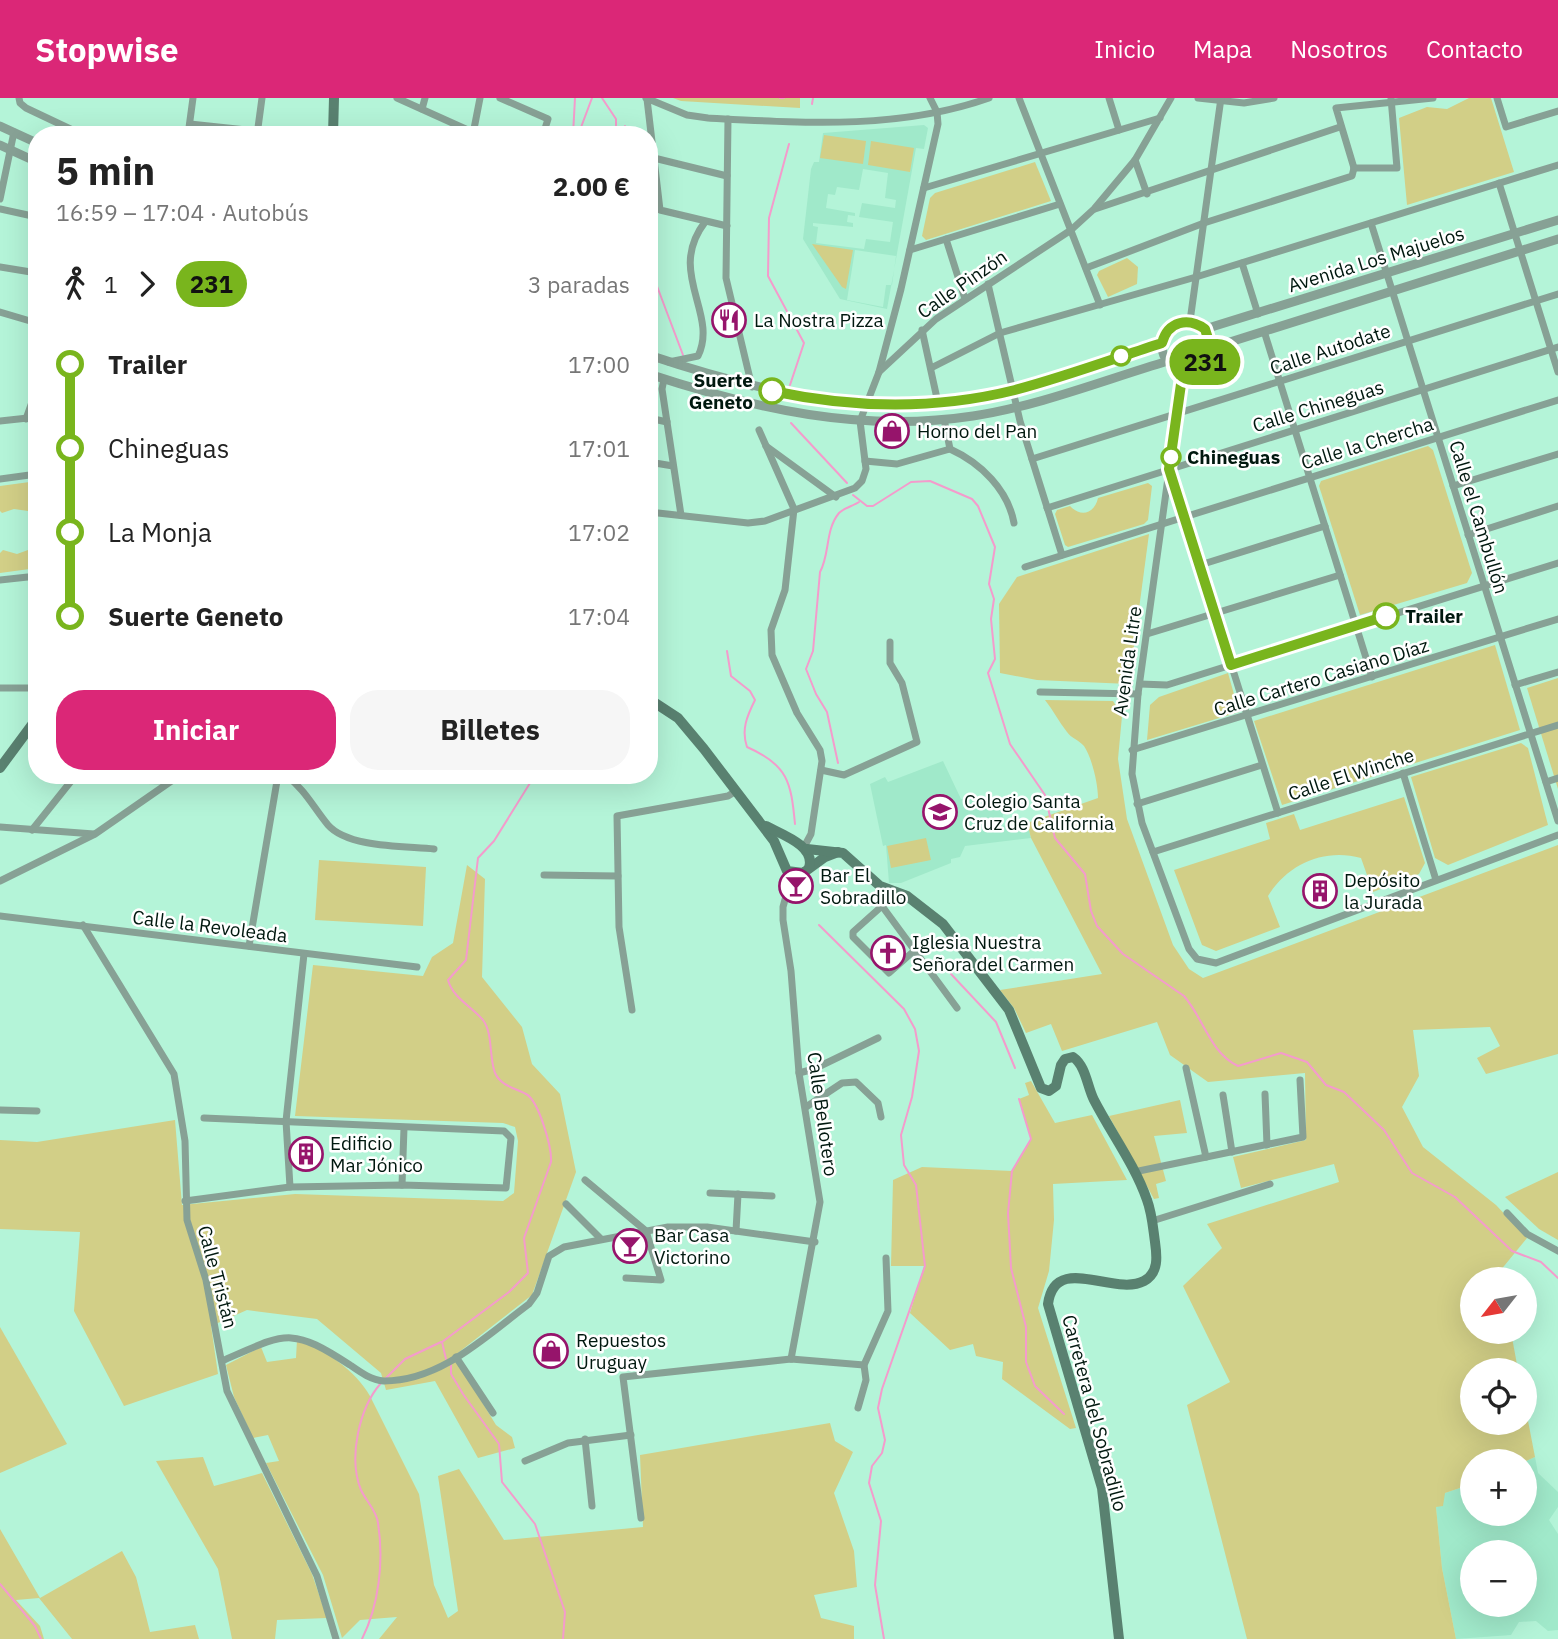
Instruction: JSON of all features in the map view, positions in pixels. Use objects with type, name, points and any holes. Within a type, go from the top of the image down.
[{"type":"main road","points":[[332,126],[334,98]]},
{"type":"main road","points":[[658,705],[686,726],[762,823],[782,857],[783,867],[792,874],[803,873],[838,852]]},
{"type":"main road","points":[[0,768],[28,730]]},
{"type":"main road","points":[[762,823],[803,847],[811,857],[809,867]]},
{"type":"main road","points":[[782,857],[786,849],[803,847],[838,852]]},
{"type":"main road","name":"Carretera del Sobradillo","points":[[838,852],[848,857],[880,886],[916,902],[965,950],[1009,1010],[1041,1088],[1049,1091],[1056,1086],[1065,1059],[1073,1057],[1080,1063],[1093,1099],[1147,1198],[1157,1258],[1155,1269],[1144,1281],[1114,1284],[1071,1277],[1055,1286],[1048,1304],[1102,1489],[1119,1639]]},
{"type":"street","points":[[193,98],[190,124],[205,126]]},
{"type":"street","points":[[258,126],[262,98]]},
{"type":"street","points":[[397,98],[458,126]]},
{"type":"street","points":[[422,109],[425,98]]},
{"type":"street","points":[[476,126],[480,98]]},
{"type":"street","points":[[500,98],[548,119],[546,126]]},
{"type":"street","points":[[650,126],[647,98],[687,115],[728,119],[854,122],[937,113],[989,98]]},
{"type":"street","points":[[879,372],[938,124],[937,113],[930,98]]},
{"type":"street","points":[[1019,98],[1100,305]]},
{"type":"street","points":[[1109,98],[1119,130]]},
{"type":"street","name":"Calle Pinzón","points":[[860,421],[879,372],[922,330],[1071,230],[1094,209],[1135,160],[1171,98]]},
{"type":"street","points":[[1198,98],[1265,102],[1274,98]]},
{"type":"street","points":[[1087,268],[1204,223],[1352,176],[1354,168],[1336,108],[1433,98]]},
{"type":"street","points":[[1497,98],[1506,127],[1558,111]]},
{"type":"street","points":[[1191,321],[1220,100]]},
{"type":"street","points":[[19,101],[66,126]]},
{"type":"street","points":[[1354,168],[1397,168],[1392,101]]},
{"type":"street","points":[[924,188],[1160,118]]},
{"type":"street","points":[[728,119],[726,278],[752,387]]},
{"type":"street","points":[[0,125],[28,139]]},
{"type":"street","points":[[1094,209],[1147,194],[1340,127]]},
{"type":"street","points":[[0,199],[14,132]]},
{"type":"street","points":[[0,145],[28,158]]},
{"type":"street","points":[[658,159],[727,176]]},
{"type":"street","points":[[1135,160],[1147,194]]},
{"type":"street","points":[[931,368],[1000,333],[1196,277],[1558,165]]},
{"type":"street","points":[[1499,183],[1536,301],[1554,348],[1558,372]]},
{"type":"street","points":[[658,193],[660,210],[727,226]]},
{"type":"street","points":[[910,250],[1060,204]]},
{"type":"street","points":[[0,209],[28,215]]},
{"type":"street","name":"Avenida Los Majuelos","points":[[1205,329],[1558,220]]},
{"type":"street","points":[[668,362],[698,356],[705,342],[689,270],[692,239],[705,222]]},
{"type":"street","name":"Calle el Cambullón","points":[[1371,223],[1558,821]]},
{"type":"street","points":[[946,239],[965,299]]},
{"type":"street","name":"Avenida Los Majuelos","points":[[1211,348],[1558,239]]},
{"type":"street","points":[[1242,263],[1258,314]]},
{"type":"street","points":[[0,267],[28,272]]},
{"type":"street","points":[[988,284],[1017,407],[1062,555]]},
{"type":"street","name":"Calle Autodate","points":[[1032,458],[1558,294]]},
{"type":"street","points":[[0,312],[28,320]]},
{"type":"street","points":[[658,358],[752,387],[799,397],[868,405],[939,403],[1014,390],[1162,343],[1170,328],[1178,323],[1191,321],[1205,329],[1211,348],[1204,363],[1194,369],[1183,370],[1168,361],[1162,343]]},
{"type":"street","points":[[922,330],[939,403]]},
{"type":"street","points":[[1264,331],[1372,677]]},
{"type":"street","name":"Calle Chineguas","points":[[1047,508],[1554,348]]},
{"type":"street","points":[[658,377],[771,410],[860,421],[944,419],[1017,407],[1168,361]]},
{"type":"street","points":[[668,362],[664,379],[667,422],[681,515]]},
{"type":"street","name":"Avenida Litre","points":[[1183,370],[1132,750],[1137,804],[1189,949],[1197,959],[1216,963],[1436,880]]},
{"type":"street","name":"Calle la Chercha","points":[[1025,567],[1558,400]]},
{"type":"street","points":[[0,422],[26,419],[28,413]]},
{"type":"street","points":[[944,419],[950,449]]},
{"type":"street","points":[[658,420],[667,422]]},
{"type":"street","points":[[658,513],[748,523],[765,521],[851,491],[862,481],[865,461],[860,421]]},
{"type":"street","points":[[759,430],[794,509],[785,590],[771,629],[772,655],[797,713],[820,750],[821,770],[811,834],[803,847]]},
{"type":"street","points":[[764,445],[836,496]]},
{"type":"street","points":[[865,461],[897,464],[950,449],[973,462],[1004,492],[1010,503],[1014,523]]},
{"type":"street","points":[[1453,486],[1558,454]]},
{"type":"street","points":[[658,464],[673,466]]},
{"type":"street","points":[[1169,469],[1278,813]]},
{"type":"street","points":[[0,479],[28,475]]},
{"type":"street","points":[[1468,535],[1558,506]]},
{"type":"street","points":[[1200,565],[1325,526]]},
{"type":"street","points":[[1140,684],[1167,685],[1558,563]]},
{"type":"street","points":[[1147,634],[1340,575]]},
{"type":"street","points":[[0,580],[28,577]]},
{"type":"street","name":"Calle Cartero Casiano Díaz","points":[[1132,750],[1247,717],[1558,619]]},
{"type":"street","points":[[821,770],[844,775],[917,742],[902,683],[890,663],[890,642]]},
{"type":"street","points":[[1516,685],[1558,672]]},
{"type":"street","points":[[0,688],[28,688]]},
{"type":"street","points":[[1040,692],[1138,694]]},
{"type":"street","name":"Calle El Winche","points":[[1153,852],[1558,725]]},
{"type":"street","points":[[1137,804],[1262,765]]},
{"type":"street","points":[[1403,773],[1436,880],[1558,835]]},
{"type":"street","points":[[1546,782],[1558,778]]},
{"type":"street","points":[[32,830],[72,784]]},
{"type":"street","points":[[0,881],[95,834],[166,784]]},
{"type":"street","points":[[249,946],[276,784]]},
{"type":"street","points":[[297,784],[330,827],[342,835],[372,844],[434,849]]},
{"type":"street","points":[[632,1010],[619,927],[617,816],[728,796],[736,791]]},
{"type":"street","points":[[0,827],[95,834]]},
{"type":"street","name":"Calle Bellotero","points":[[791,1359],[815,1242],[820,1202],[799,1073],[791,971],[783,920],[783,907],[792,874]]},
{"type":"street","points":[[544,875],[618,876]]},
{"type":"street","points":[[880,886],[882,906],[957,1007]]},
{"type":"street","points":[[882,906],[853,932],[853,937],[889,973],[915,950]]},
{"type":"street","name":"Calle la Revoleada","points":[[0,916],[417,967]]},
{"type":"street","name":"Calle Tristán","points":[[83,925],[174,1074],[185,1141],[187,1220],[206,1280],[227,1391],[317,1576],[335,1639]]},
{"type":"street","points":[[290,1186],[286,1121],[304,954]]},
{"type":"street","points":[[799,1073],[814,1069],[878,1038]]},
{"type":"street","points":[[1185,1068],[1206,1157]]},
{"type":"street","points":[[1134,1172],[1303,1137],[1300,1080]]},
{"type":"street","points":[[806,1107],[842,1083],[856,1082],[878,1103],[881,1117]]},
{"type":"street","points":[[1265,1094],[1267,1145]]},
{"type":"street","points":[[1223,1095],[1232,1152]]},
{"type":"street","points":[[0,1110],[37,1111]]},
{"type":"street","points":[[185,1201],[290,1186],[506,1188],[511,1138],[504,1131],[204,1118]]},
{"type":"street","points":[[401,1185],[404,1128]]},
{"type":"street","points":[[585,1181],[646,1231],[661,1280],[626,1278]]},
{"type":"street","points":[[1152,1222],[1270,1184]]},
{"type":"street","points":[[710,1193],[772,1196]]},
{"type":"street","points":[[736,1231],[738,1194]]},
{"type":"street","points":[[566,1204],[601,1239]]},
{"type":"street","points":[[1507,1213],[1527,1234],[1558,1251]]},
{"type":"street","points":[[222,1361],[266,1341],[297,1336],[312,1340],[366,1376],[383,1381],[434,1372],[529,1304],[537,1293],[550,1256],[564,1247],[646,1231],[694,1227],[815,1242]]},
{"type":"street","points":[[858,1408],[866,1380],[864,1365],[888,1311],[886,1258]]},
{"type":"street","points":[[456,1357],[493,1413]]},
{"type":"street","points":[[641,1518],[623,1377],[791,1359],[864,1365]]},
{"type":"street","points":[[525,1461],[584,1439],[631,1435]]},
{"type":"street","points":[[584,1439],[592,1506]]},
{"type":"shaded area","points":[[673,98],[800,98],[800,108],[681,101]]},
{"type":"shaded area","points":[[1469,98],[1491,98],[1514,172],[1407,205],[1399,118],[1427,107],[1447,109]]},
{"type":"shaded area","points":[[924,125],[928,128],[924,149],[916,148],[894,269],[896,256],[855,250],[847,300],[883,307],[886,285],[891,285],[887,309],[840,299],[803,239],[811,169],[814,162],[819,162],[823,133]],"holes":[[[863,169],[888,173],[885,198],[896,200],[895,208],[862,203],[859,217],[893,222],[890,242],[866,239],[864,249],[816,243],[818,227],[813,226],[813,223],[853,227],[853,223],[847,222],[848,215],[855,216],[855,213],[826,208],[828,194],[835,195],[837,187],[859,190]]]},
{"type":"shaded area","points":[[824,135],[866,141],[863,164],[820,158]]},
{"type":"shaded area","points":[[871,141],[914,148],[910,172],[868,165]]},
{"type":"shaded area","points":[[1035,162],[1051,201],[926,240],[922,236],[930,198],[935,193]]},
{"type":"shaded area","points":[[812,244],[853,250],[846,289],[842,287]]},
{"type":"shaded area","points":[[1127,258],[1138,267],[1137,284],[1108,297],[1097,275],[1099,271]]},
{"type":"shaded area","points":[[1428,446],[1433,450],[1472,573],[1467,583],[1360,615],[1319,486],[1321,481]]},
{"type":"shaded area","points":[[28,482],[28,511],[14,509],[2,513],[0,486]]},
{"type":"shaded area","points":[[1148,483],[1152,486],[1148,520],[1144,524],[1068,547],[1065,545],[1055,514],[1057,510],[1070,506],[1079,512],[1087,512],[1094,507],[1098,498]]},
{"type":"shaded area","points":[[1149,534],[1129,684],[1037,680],[1000,673],[999,604],[1017,577]]},
{"type":"shaded area","points":[[3,550],[17,554],[28,550],[28,569],[0,573],[0,553]]},
{"type":"shaded area","points":[[1495,645],[1520,730],[1282,805],[1254,721]]},
{"type":"shaded area","points":[[1228,673],[1239,712],[1147,740],[1150,705],[1159,697]]},
{"type":"shaded area","points":[[1558,678],[1558,789],[1527,688]]},
{"type":"shaded area","points":[[1045,700],[1113,701],[1122,716],[1118,759],[1127,819],[1173,945],[1189,969],[1203,978],[1558,845],[1558,1054],[1486,1074],[1477,1058],[1500,1046],[1490,1027],[1413,1030],[1419,1076],[1402,1107],[1423,1147],[1496,1205],[1527,1238],[1503,1267],[1460,1267],[1460,1344],[1513,1344],[1516,1358],[1460,1358],[1460,1435],[1531,1435],[1533,1449],[1460,1449],[1460,1488],[1445,1493],[1443,1506],[1436,1507],[1442,1568],[1456,1639],[1247,1639],[1187,1405],[1230,1382],[1183,1286],[1222,1248],[1207,1224],[1339,1182],[1334,1164],[1241,1188],[1233,1157],[1306,1140],[1305,1073],[1208,1082],[1170,1055],[1157,1022],[1062,1051],[1051,1024],[1026,1033],[1014,1008],[1000,990],[1102,974],[1031,838],[1027,823],[1098,798],[1094,771],[1087,751],[1069,734]]},
{"type":"shaded area","points":[[1521,743],[1528,748],[1548,825],[1448,865],[1435,858],[1411,777]]},
{"type":"shaded area","name":"Colegio Santa Cruz de California","points":[[943,761],[961,799],[1004,801],[1002,826],[1027,823],[1031,838],[965,846],[960,857],[951,859],[951,863],[901,883],[889,883],[886,845],[883,846],[870,784],[885,777],[888,782]]},
{"type":"shaded area","points":[[1404,797],[1425,863],[1419,874],[1373,892],[1361,858],[1334,855],[1308,861],[1286,875],[1268,896],[1280,927],[1216,951],[1202,945],[1174,870],[1270,839],[1266,823],[1294,814],[1300,830]]},
{"type":"shaded area","points":[[926,838],[931,860],[891,868],[887,846]]},
{"type":"shaded area","points":[[319,860],[426,867],[423,926],[315,920]]},
{"type":"shaded area","points":[[467,865],[485,879],[482,977],[522,1027],[532,1064],[560,1094],[576,1172],[532,1295],[454,1356],[496,1425],[512,1437],[515,1448],[478,1458],[435,1381],[386,1390],[381,1373],[317,1319],[247,1310],[211,1326],[218,1374],[124,1406],[74,1311],[80,1232],[0,1229],[0,1140],[37,1142],[175,1120],[182,1205],[295,1194],[503,1201],[514,1193],[518,1141],[515,1127],[503,1123],[295,1116],[313,965],[423,976],[432,957],[453,943]]},
{"type":"shaded area","points":[[1031,1081],[1055,1123],[1092,1115],[1127,1180],[1053,1184],[1054,1220],[1049,1271],[1038,1308],[1076,1428],[1070,1429],[1002,1379],[1003,1362],[976,1356],[973,1344],[950,1350],[910,1313],[924,1266],[891,1266],[893,1180],[922,1167],[1012,1171],[1031,1139],[1019,1099],[1029,1095],[1025,1083]]},
{"type":"shaded area","points":[[1180,1100],[1187,1133],[1154,1136],[1166,1181],[1156,1184],[1159,1198],[1154,1199],[1109,1116]]},
{"type":"shaded area","points":[[1558,1172],[1558,1240],[1539,1229],[1505,1197]]},
{"type":"shaded area","points":[[0,1327],[67,1444],[0,1473]]},
{"type":"shaded area","points":[[297,1340],[318,1349],[348,1369],[370,1396],[419,1494],[434,1585],[448,1618],[458,1611],[438,1476],[459,1469],[504,1540],[643,1527],[640,1455],[830,1423],[835,1441],[853,1452],[834,1493],[854,1551],[857,1587],[814,1595],[821,1618],[854,1626],[854,1639],[379,1639],[397,1617],[360,1620],[342,1638],[323,1575],[266,1463],[279,1461],[268,1435],[253,1438],[234,1397],[226,1365],[261,1347],[267,1362],[296,1358]]},
{"type":"shaded area","points":[[203,1457],[214,1486],[262,1473],[312,1574],[327,1618],[277,1620],[275,1639],[232,1639],[218,1569],[156,1461]]},
{"type":"shaded area","points":[[1537,1468],[1538,1473],[1558,1492],[1558,1507],[1549,1520],[1558,1534],[1558,1630],[1548,1631],[1536,1621],[1519,1622],[1511,1635],[1456,1639],[1442,1568],[1436,1507],[1445,1493],[1460,1488],[1460,1526],[1537,1526]]},
{"type":"shaded area","points":[[0,1529],[40,1598],[122,1551],[136,1577],[150,1632],[195,1625],[199,1639],[72,1639],[39,1598],[16,1600],[40,1626],[44,1639],[0,1639]]},
{"type":"waterway","points":[[573,126],[575,98]]},
{"type":"waterway","points":[[582,126],[592,98]]},
{"type":"waterway","points":[[602,98],[616,119],[616,126]]},
{"type":"waterway","points":[[812,104],[813,98]]},
{"type":"waterway","points":[[789,144],[769,218],[768,276],[804,343],[790,385]]},
{"type":"waterway","points":[[658,289],[683,355]]},
{"type":"waterway","points":[[791,423],[847,483]]},
{"type":"waterway","points":[[853,495],[867,506],[873,506],[911,482],[930,481],[972,499],[978,506],[995,547],[989,584],[994,599],[991,619],[995,659],[988,673],[1010,744],[1045,795],[1055,838],[1085,874],[1091,911],[1097,926],[1123,954],[1184,996],[1214,1044],[1228,1060],[1238,1066],[1281,1053],[1307,1062],[1326,1085],[1344,1092],[1384,1130],[1412,1173],[1455,1197],[1512,1251],[1541,1262],[1558,1278]]},
{"type":"waterway","points":[[838,763],[827,712],[806,669],[813,651],[820,572],[832,527],[839,513],[859,502]]},
{"type":"waterway","points":[[727,651],[731,676],[750,691],[755,700],[746,723],[747,747],[771,761],[785,776],[792,797],[795,824]]},
{"type":"waterway","points":[[446,1359],[442,1342],[509,1292],[528,1273],[524,1238],[551,1162],[547,1136],[536,1106],[531,1098],[505,1084],[495,1073],[486,1025],[454,992],[448,980],[466,960],[478,858],[494,841],[529,784]]},
{"type":"waterway","points":[[819,925],[904,1009],[915,1029],[919,1051],[912,1097],[901,1135],[904,1165],[916,1185],[925,1266],[882,1389],[878,1408],[885,1440],[882,1453],[872,1466],[869,1483],[881,1521],[875,1585],[884,1639]]},
{"type":"waterway","points":[[951,974],[996,1022],[1015,1068]]},
{"type":"waterway","points":[[1019,1099],[1031,1139],[1012,1171],[1008,1213],[1011,1268],[1026,1327],[1026,1362],[1035,1386],[1064,1414]]},
{"type":"waterway","points":[[385,1379],[405,1359],[441,1342]]},
{"type":"waterway","points":[[451,1365],[451,1374],[463,1394],[499,1444],[502,1482],[535,1524],[565,1612],[563,1639]]},
{"type":"waterway","points":[[362,1639],[373,1612],[379,1582],[380,1538],[374,1510],[361,1490],[357,1477],[356,1449],[362,1419],[373,1393],[381,1383]]},
{"type":"waterway","points":[[0,1584],[35,1626],[41,1639]]},
{"type":"bus line","name":"231","points":[[772,391],[868,405],[939,403],[979,397],[1014,390],[1162,343],[1170,328],[1178,323],[1197,323],[1205,329],[1211,348],[1204,363],[1194,369],[1183,370],[1169,469],[1231,665],[1386,616]]},
{"type":"place","name":"La Nostra Pizza","points":[[729,320]]},
{"type":"place","name":"Suerte Geneto","points":[[772,391]]},
{"type":"place","name":"Horno del Pan","points":[[892,431]]},
{"type":"place","name":"Chineguas","points":[[1171,457]]},
{"type":"place","name":"Trailer","points":[[1386,616]]},
{"type":"place","name":"Colegio Santa Cruz de California","points":[[940,812]]},
{"type":"place","name":"Bar El Sobradillo","points":[[796,886]]},
{"type":"place","name":"Depósito la Jurada","points":[[1320,891]]},
{"type":"place","name":"Iglesia Nuestra Señora del Carmen","points":[[888,953]]},
{"type":"place","name":"Edificio Mar Jónico","points":[[306,1154]]},
{"type":"place","name":"Bar Casa Victorino","points":[[630,1246]]},
{"type":"place","name":"Repuestos Uruguay","points":[[551,1351]]}]
